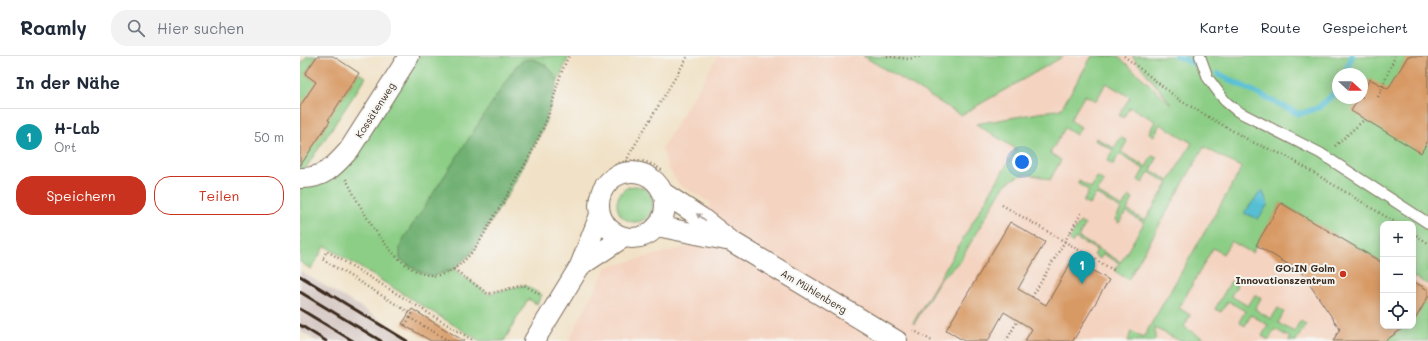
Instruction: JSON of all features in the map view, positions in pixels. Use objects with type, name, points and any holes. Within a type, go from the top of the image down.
[{"type":"street","name":"Kossätenweg","points":[[300,178],[324,175],[350,150],[409,56]]},
{"type":"street","name":"Am Mühlenberg","points":[[622,173],[632,172],[646,175],[657,183],[662,192],[700,217],[731,242],[897,341]]},
{"type":"street","points":[[622,173],[608,182],[603,189],[599,202],[600,215],[605,225],[613,232],[624,237],[642,236],[657,226],[665,210],[662,192]]},
{"type":"street","points":[[534,341],[580,266],[600,215]]},
{"type":"street","name":"Am Mühlenberg","points":[[657,226],[731,242]]},
{"type":"street","points":[[580,266],[624,237]]},
{"type":"lane","points":[[1200,56],[1208,78],[1225,100],[1237,111],[1325,156],[1428,223]]},
{"type":"path","points":[[338,163],[361,208],[382,241],[394,254],[407,265],[426,275],[437,275],[454,269],[472,253],[510,191],[536,143],[543,129],[554,93],[569,56]]},
{"type":"path","points":[[622,173],[629,155],[688,56]]},
{"type":"path","points":[[887,56],[908,60],[922,56]]},
{"type":"path","points":[[1124,56],[1181,101],[1252,142],[1292,159],[1393,221]]},
{"type":"path","points":[[1378,97],[1395,56]]},
{"type":"path","points":[[1325,156],[1365,119]]},
{"type":"path","points":[[1002,205],[1115,271]]},
{"type":"path","points":[[1032,297],[1082,212]]},
{"type":"path","points":[[1416,235],[1428,243]]},
{"type":"path","points":[[405,325],[412,314],[322,259],[327,251],[474,341]]},
{"type":"path","points":[[454,269],[488,294],[524,285],[542,295]]},
{"type":"path","points":[[410,318],[448,341]]},
{"type":"path","points":[[1006,341],[1018,320]]},
{"type":"shaded area","points":[[718,56],[863,56],[961,115],[1064,56],[1428,56],[1428,341],[568,341],[607,267],[690,246],[711,203],[680,185],[668,168],[662,148]]},
{"type":"shaded area","points":[[300,271],[416,341],[316,341],[300,331]]},
{"type":"green space","points":[[307,56],[317,56],[305,74],[342,99],[359,73],[366,77],[303,172],[300,170],[300,66]]},
{"type":"green space","points":[[409,56],[569,56],[558,81],[550,70],[535,62],[523,63],[516,66],[407,265],[430,274],[447,272],[454,269],[488,294],[524,285],[542,295],[537,304],[528,299],[504,341],[480,341],[325,246],[311,269],[300,262],[300,178],[324,175]]},
{"type":"green space","points":[[863,56],[900,58],[922,56],[1064,56],[961,115]]},
{"type":"green space","points":[[1092,56],[1118,56],[1172,105],[1132,56],[1428,56],[1428,285],[1416,278],[1416,221],[1380,221],[1380,261],[1281,203],[1252,253],[1231,241],[1223,254],[1213,248],[1179,308],[1190,315],[1184,327],[1208,341],[1180,341],[1155,328],[1155,341],[1128,341],[1131,331],[1143,338],[1242,168],[1204,147],[1128,280],[1115,271],[1119,263],[1103,254],[1100,259],[1094,255],[1097,250],[1075,238],[1072,243],[1069,240],[1080,222],[1085,225],[1078,237],[1121,262],[1144,223],[1126,212],[1119,223],[1115,220],[1121,209],[1096,194],[1089,205],[1083,202],[1089,191],[1077,183],[1079,181],[1091,188],[1097,177],[1104,181],[1097,192],[1122,207],[1129,196],[1133,199],[1127,210],[1145,221],[1168,183],[1149,172],[1143,183],[1138,180],[1144,169],[1119,154],[1113,165],[1107,161],[1113,150],[1095,140],[1096,138],[1114,148],[1121,137],[1127,141],[1121,152],[1146,167],[1152,156],[1157,158],[1151,170],[1169,181],[1192,143],[1160,124],[1154,136],[1149,133],[1155,121],[1130,107],[1123,118],[1119,115],[1130,97],[1106,83],[1096,101],[1085,95],[1070,120],[1081,127],[1076,135],[1065,128],[1050,153],[1061,160],[1050,180],[1025,175],[1015,178],[1003,187],[960,261],[939,281],[914,324],[913,323],[1016,149],[976,124],[1061,109]]},
{"type":"green space","points":[[532,59],[541,62],[548,67],[558,81],[543,129],[510,191],[472,253],[454,269],[432,276],[420,272],[400,259],[400,247],[404,238],[516,66],[524,60]]},
{"type":"green space","points":[[635,186],[645,189],[650,194],[653,204],[650,214],[645,219],[635,222],[625,219],[620,214],[617,204],[620,194],[625,189]]},
{"type":"green space","points":[[1231,281],[1237,285],[1231,296],[1248,306],[1255,295],[1261,298],[1255,309],[1271,319],[1278,308],[1284,312],[1278,323],[1294,332],[1300,321],[1306,324],[1296,341],[1289,341],[1290,338],[1275,329],[1269,340],[1262,336],[1268,325],[1251,315],[1245,326],[1239,322],[1245,311],[1228,301],[1221,312],[1215,309]]},
{"type":"green space","points":[[1428,297],[1428,341],[1385,341],[1402,329],[1416,329],[1416,316]]},
{"type":"water","points":[[1262,190],[1268,204],[1258,219],[1244,213]]},
{"type":"building","points":[[317,56],[333,56],[359,73],[328,120],[330,121],[300,166],[300,106],[316,82],[305,74]]},
{"type":"building","points":[[1408,56],[1428,56],[1428,141],[1421,153],[1351,111],[1355,104],[1368,104],[1368,82],[1370,79],[1388,89]]},
{"type":"building","name":"GO:IN Golm Innovationszentrum","points":[[1281,203],[1380,261],[1380,329],[1402,329],[1385,341],[1333,341],[1340,329],[1301,272],[1256,245]]},
{"type":"building","points":[[1010,222],[1045,242],[1018,289],[1046,305],[1073,259],[1109,280],[1073,341],[1025,341],[1032,329],[1004,312],[988,341],[964,341],[946,330]]},
{"type":"building","points":[[1416,283],[1428,290],[1428,297],[1416,318]]},
{"type":"building","points":[[412,309],[464,341],[431,341],[402,324]]},
{"type":"waterway","points":[[1176,56],[1193,63]]},
{"type":"waterway","points":[[1347,68],[1352,56]]},
{"type":"waterway","points":[[1218,74],[1299,114],[1318,108],[1332,95]]},
{"type":"railway","points":[[300,276],[407,341]]},
{"type":"railway","points":[[300,292],[381,341]]},
{"type":"railway","points":[[300,309],[353,341]]},
{"type":"railway","points":[[300,325],[326,341]]},
{"type":"place","name":"GO:IN Golm Innovationszentrum","points":[[1343,274]]},
{"type":"place","name":"H-Lab","points":[[1082,284]]}]
